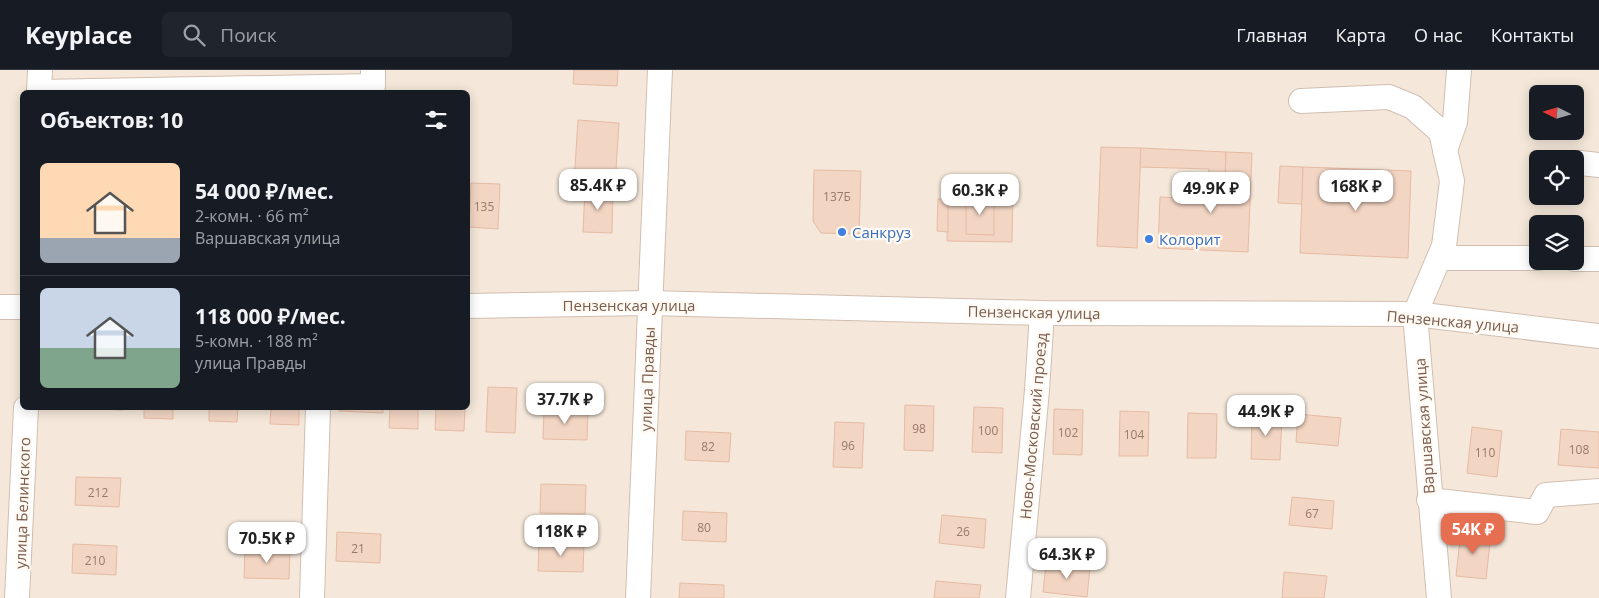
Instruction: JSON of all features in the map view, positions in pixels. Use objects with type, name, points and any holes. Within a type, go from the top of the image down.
[{"type":"street","points":[[39,90],[40,70]]},
{"type":"street","points":[[150,90],[373,86],[374,70]]},
{"type":"street","name":"улица Правды","points":[[638,598],[660,70]]},
{"type":"street","points":[[1445,150],[1455,122],[1459,70]]},
{"type":"street","points":[[1301,101],[1389,97],[1413,107],[1442,132],[1452,181],[1444,246],[1415,314]]},
{"type":"street","points":[[1439,258],[1529,258]]},
{"type":"street","points":[[1584,258],[1599,259]]},
{"type":"street","name":"Пензенская улица","points":[[470,306],[650,304],[1042,313],[1415,314],[1599,336]]},
{"type":"street","points":[[0,307],[20,307]]},
{"type":"street","name":"Ново-Московский проезд","points":[[1018,598],[1042,313]]},
{"type":"street","name":"Варшавская улица","points":[[1415,314],[1429,500],[1439,598]]},
{"type":"street","name":"улица Белинского","points":[[17,598],[26,410]]},
{"type":"street","points":[[312,598],[318,410]]},
{"type":"street","points":[[1429,500],[1537,512],[1546,494],[1599,491]]},
{"type":"shaded area","points":[[0,70],[1599,70],[1599,598],[0,598]]},
{"type":"building","points":[[574,70],[618,70],[617,86],[573,84]]},
{"type":"building","points":[[578,120],[619,123],[615,185],[574,182]]},
{"type":"building","points":[[1101,147],[1141,148],[1137,248],[1097,246]]},
{"type":"building","points":[[1141,148],[1226,152],[1225,179],[1209,178],[1209,169],[1140,167]]},
{"type":"building","points":[[1226,152],[1252,153],[1248,252],[1158,248],[1160,197],[1224,200]]},
{"type":"building","points":[[1280,166],[1303,167],[1302,204],[1278,203]]},
{"type":"building","points":[[1303,167],[1411,171],[1408,258],[1300,253]]},
{"type":"building","points":[[814,170],[861,171],[859,234],[821,233],[813,221]]},
{"type":"building","points":[[471,183],[500,184],[498,229],[470,227]]},
{"type":"building","points":[[585,188],[613,189],[612,233],[583,232]]},
{"type":"building","points":[[948,191],[1013,192],[1012,242],[947,241]]},
{"type":"building","points":[[966,197],[994,198],[994,235],[966,234]]},
{"type":"building","points":[[938,199],[948,199],[948,232],[937,231]]},
{"type":"building","points":[[488,387],[517,388],[515,433],[486,432]]},
{"type":"building","points":[[905,405],[934,406],[933,451],[904,450]]},
{"type":"building","points":[[974,407],[1003,408],[1002,453],[972,452]]},
{"type":"building","points":[[1054,409],[1083,410],[1082,455],[1053,454]]},
{"type":"building","points":[[144,410],[173,410],[173,419],[144,418]]},
{"type":"building","points":[[209,410],[238,410],[237,422],[209,421]]},
{"type":"building","points":[[271,410],[299,410],[299,425],[270,424]]},
{"type":"building","points":[[383,410],[383,413],[339,411]]},
{"type":"building","points":[[390,410],[418,410],[418,429],[389,428]]},
{"type":"building","points":[[436,410],[465,410],[464,431],[435,430]]},
{"type":"building","points":[[544,410],[588,411],[587,440],[543,439]]},
{"type":"building","points":[[1120,411],[1149,412],[1148,456],[1119,456]]},
{"type":"building","points":[[1188,413],[1217,414],[1216,458],[1187,458]]},
{"type":"building","points":[[1298,414],[1341,418],[1338,446],[1296,442]]},
{"type":"building","points":[[1252,415],[1282,415],[1280,460],[1251,459]]},
{"type":"building","points":[[835,422],[864,423],[862,468],[833,467]]},
{"type":"building","points":[[1472,427],[1502,431],[1497,477],[1467,473]]},
{"type":"building","points":[[1561,429],[1599,432],[1599,468],[1558,465]]},
{"type":"building","points":[[686,431],[731,433],[729,462],[685,460]]},
{"type":"building","points":[[76,477],[121,478],[119,507],[75,505]]},
{"type":"building","points":[[541,484],[586,485],[585,514],[540,513]]},
{"type":"building","points":[[1292,497],[1334,501],[1332,529],[1289,525]]},
{"type":"building","points":[[683,511],[727,513],[726,542],[682,540]]},
{"type":"building","points":[[942,515],[986,519],[984,548],[939,543]]},
{"type":"building","points":[[1461,530],[1491,534],[1486,579],[1456,576]]},
{"type":"building","points":[[337,532],[381,534],[380,563],[336,561]]},
{"type":"building","points":[[539,542],[584,543],[583,572],[538,571]]},
{"type":"building","points":[[73,544],[117,546],[116,575],[72,573]]},
{"type":"building","points":[[245,549],[290,550],[289,579],[244,578]]},
{"type":"building","points":[[1046,564],[1090,568],[1087,597],[1043,592]]},
{"type":"building","points":[[1284,572],[1327,576],[1324,598],[1282,598]]},
{"type":"building","points":[[936,581],[981,585],[979,598],[934,598]]},
{"type":"building","points":[[680,583],[724,585],[724,598],[679,598]]},
{"type":"place","name":"Санкруз","points":[[842,232]]},
{"type":"place","name":"Колорит","points":[[1149,239]]}]
